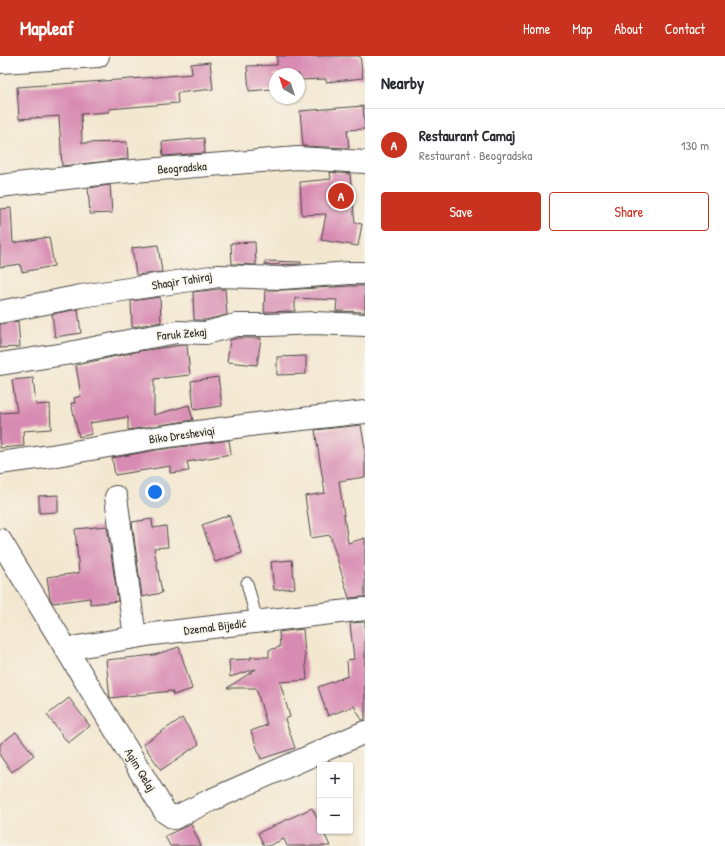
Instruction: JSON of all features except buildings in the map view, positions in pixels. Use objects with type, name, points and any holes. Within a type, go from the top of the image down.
[{"type":"street","points":[[0,62],[98,56]]},
{"type":"street","name":"Beogradska","points":[[0,186],[108,173],[298,158],[365,162]]},
{"type":"street","name":"Shaqir Tahiraj","points":[[0,312],[81,296],[218,276],[282,278],[365,273]]},
{"type":"street","name":"Faruk Zekaj","points":[[0,364],[65,354],[177,332],[206,333],[236,325],[314,323],[365,325]]},
{"type":"street","name":"Biko Dresheviqi","points":[[0,463],[51,456],[154,438],[257,424],[365,412]]},
{"type":"street","points":[[116,497],[135,638]]},
{"type":"street","name":"Agim Qelaj","points":[[0,540],[165,812],[174,818],[365,732]]},
{"type":"street","name":"Dzemal Bijedić","points":[[66,649],[257,621],[365,609]]},
{"type":"lane","points":[[247,583],[257,621]]},
{"type":"place","name":"Restaurant Camaj","points":[[341,196]]}]
